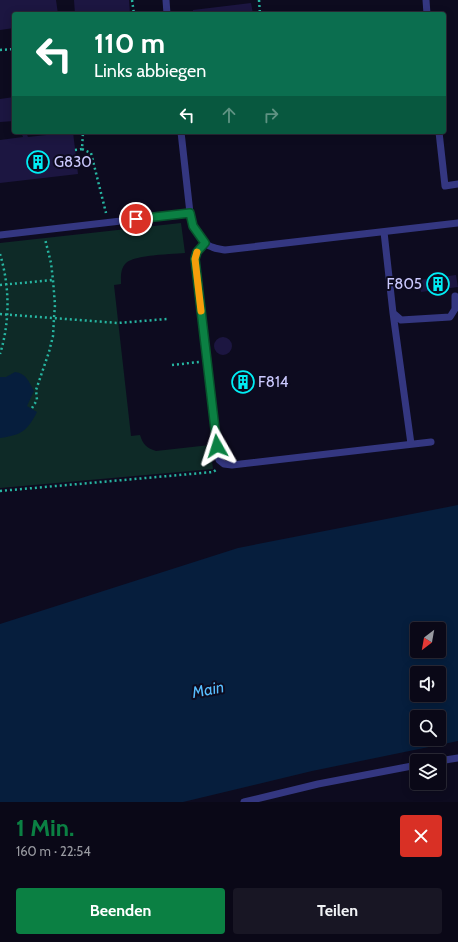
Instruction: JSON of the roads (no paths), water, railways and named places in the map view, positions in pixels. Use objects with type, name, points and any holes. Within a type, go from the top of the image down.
[{"type":"lane","points":[[166,0],[167,12]]},
{"type":"lane","points":[[426,0],[427,12]]},
{"type":"lane","points":[[181,134],[190,213],[193,226],[205,243],[211,247],[225,250],[458,223]]},
{"type":"lane","points":[[439,134],[445,186],[458,184]]},
{"type":"lane","points":[[0,234],[190,213]]},
{"type":"lane","points":[[384,232],[410,444]]},
{"type":"lane","points":[[205,243],[197,252],[195,259],[219,460],[224,464],[232,465],[258,463],[431,442]]},
{"type":"lane","points":[[393,313],[401,320],[450,317],[455,309],[455,296]]},
{"type":"lane","points":[[446,760],[458,758]]},
{"type":"lane","points":[[244,802],[318,784],[410,767]]},
{"type":"water","points":[[15,372],[22,374],[27,378],[34,391],[27,406],[37,412],[30,424],[23,431],[14,435],[0,438],[0,377],[6,377]]},
{"type":"water","name":"Main","points":[[458,505],[458,741],[446,743],[446,710],[410,710],[410,746],[434,746],[312,771],[183,802],[0,802],[0,624],[238,548]]},
{"type":"place","name":"G830","points":[[38,162]]},
{"type":"place","name":"F805","points":[[438,284]]},
{"type":"place","name":"F814","points":[[243,382]]}]
